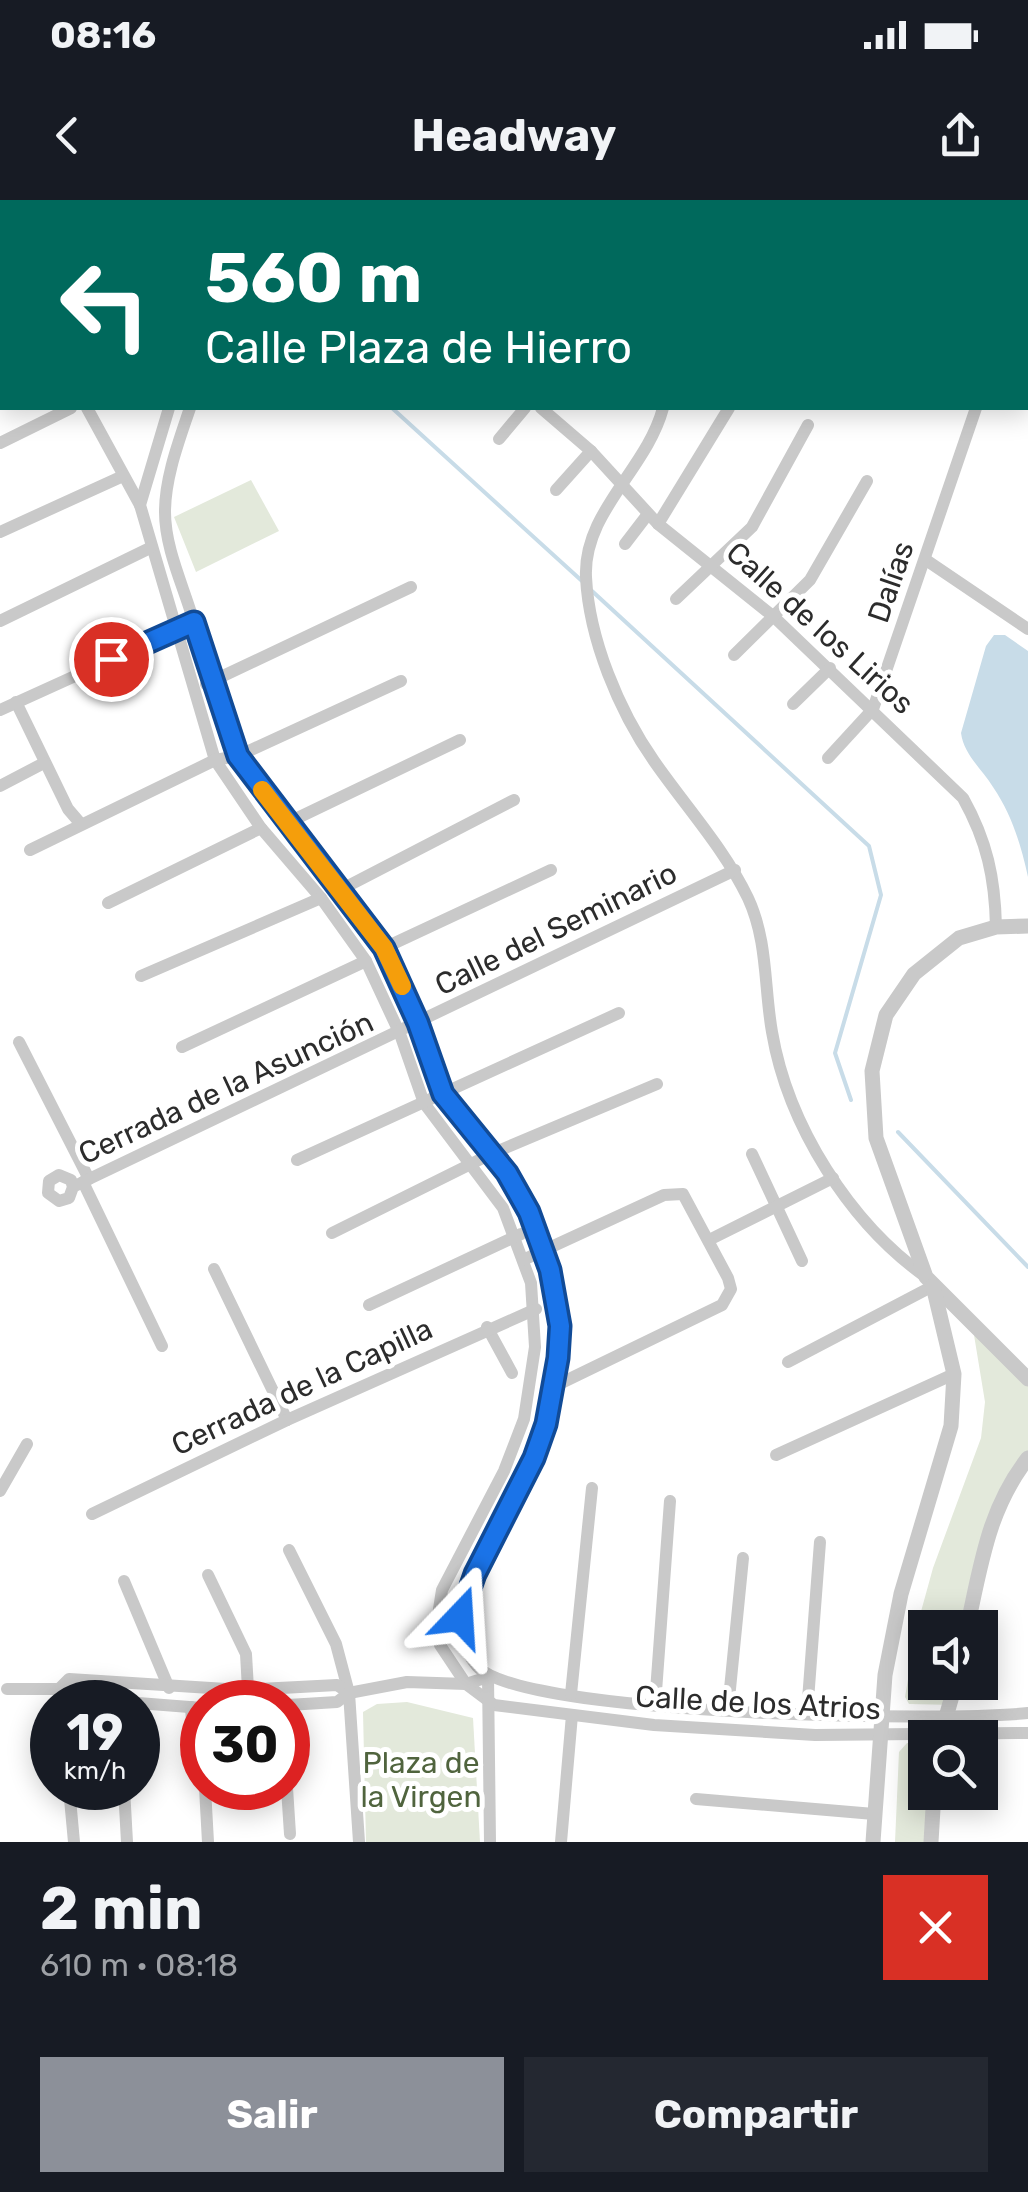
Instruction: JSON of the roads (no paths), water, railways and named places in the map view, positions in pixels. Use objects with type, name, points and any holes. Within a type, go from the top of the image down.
[{"type":"street","points":[[0,443],[67,410]]},
{"type":"street","points":[[88,410],[140,506],[215,760],[261,828],[321,898],[366,961],[400,1034],[424,1103],[503,1208],[516,1236],[536,1309],[530,1386],[517,1442],[450,1569],[436,1608],[440,1645],[466,1684],[488,1700]]},
{"type":"street","points":[[140,506],[168,410]]},
{"type":"street","points":[[189,410],[168,485],[165,520],[210,682],[238,756],[384,948],[418,1023],[443,1094],[507,1173],[544,1249],[560,1326],[555,1386],[534,1458],[475,1574],[460,1617],[466,1650],[488,1677],[507,1685],[655,1705],[880,1716],[1028,1713]]},
{"type":"street","points":[[499,440],[523,410]]},
{"type":"street","name":"Calle de los Lirios","points":[[543,410],[591,451],[653,519],[774,616],[963,798],[983,834],[995,884],[996,927]]},
{"type":"street","points":[[662,410],[642,459],[587,549],[592,613],[629,723],[735,870],[755,913],[772,1033],[784,1076],[833,1178],[867,1227],[982,1328],[1028,1379]]},
{"type":"street","points":[[625,544],[653,519],[727,410]]},
{"type":"street","name":"Dalías","points":[[828,758],[873,709],[975,410]]},
{"type":"street","points":[[676,600],[752,527],[808,425]]},
{"type":"street","points":[[556,490],[591,451]]},
{"type":"street","points":[[0,532],[122,476]]},
{"type":"street","points":[[734,656],[810,580],[868,482]]},
{"type":"street","points":[[0,622],[150,548]]},
{"type":"street","points":[[926,560],[1028,629]]},
{"type":"street","points":[[193,690],[411,587]]},
{"type":"street","points":[[0,710],[194,622]]},
{"type":"street","points":[[794,704],[830,668]]},
{"type":"street","points":[[30,850],[215,760],[238,756],[401,681]]},
{"type":"street","points":[[16,702],[44,763],[80,823]]},
{"type":"street","points":[[286,824],[460,740]]},
{"type":"street","points":[[0,786],[44,763]]},
{"type":"street","points":[[342,889],[514,800]]},
{"type":"street","points":[[108,903],[261,828]]},
{"type":"street","points":[[384,948],[551,870]]},
{"type":"street","name":"Calle del Seminario","points":[[400,1034],[735,870]]},
{"type":"street","points":[[141,976],[321,898]]},
{"type":"street","points":[[873,1842],[880,1716],[901,1594],[951,1426],[954,1374],[929,1282],[876,1138],[872,1071],[886,1015],[901,987],[959,938],[996,927],[1028,926]]},
{"type":"street","points":[[182,1048],[366,961]]},
{"type":"street","points":[[298,1160],[619,1013]]},
{"type":"street","name":"Cerrada de la Asunción","points":[[82,1183],[400,1034]]},
{"type":"street","points":[[19,1042],[82,1183],[162,1346]]},
{"type":"street","points":[[332,1232],[492,1154],[656,1084]]},
{"type":"street","points":[[752,1154],[802,1261]]},
{"type":"street","points":[[709,1240],[833,1178]]},
{"type":"street","points":[[523,1260],[672,1194],[683,1194],[731,1289],[722,1304],[555,1386]]},
{"type":"street","points":[[370,1305],[534,1227]]},
{"type":"street","points":[[214,1269],[287,1420]]},
{"type":"street","points":[[788,1362],[929,1282]]},
{"type":"street","name":"Cerrada de la Capilla","points":[[92,1514],[287,1420],[536,1309]]},
{"type":"street","points":[[487,1328],[512,1373]]},
{"type":"street","points":[[776,1455],[954,1374]]},
{"type":"street","points":[[0,1490],[27,1444]]},
{"type":"street","points":[[972,1610],[990,1522],[1000,1497],[1028,1458]]},
{"type":"street","points":[[571,1694],[592,1488]]},
{"type":"street","points":[[655,1705],[670,1501]]},
{"type":"street","points":[[807,1713],[820,1542]]},
{"type":"street","points":[[289,1550],[336,1644],[349,1693],[359,1842]]},
{"type":"street","points":[[728,1709],[743,1558]]},
{"type":"street","points":[[208,1575],[246,1654],[247,1680]]},
{"type":"street","points":[[124,1582],[170,1688]]},
{"type":"street","points":[[310,1704],[337,1702],[349,1693],[407,1682],[466,1684],[488,1677]]},
{"type":"street","points":[[488,1677],[490,1842]]},
{"type":"street","points":[[310,1687],[336,1686],[349,1693]]},
{"type":"street","points":[[160,1687],[180,1688]]},
{"type":"street","points":[[7,1689],[30,1692]]},
{"type":"street","name":"Calle de los Atrios","points":[[488,1700],[494,1705],[572,1715],[769,1732],[908,1735]]},
{"type":"street","points":[[946,1720],[952,1700]]},
{"type":"street","points":[[562,1842],[572,1715]]},
{"type":"street","name":"Calle de los Atrios","points":[[998,1735],[1028,1734]]},
{"type":"street","points":[[696,1799],[874,1814]]},
{"type":"street","points":[[71,1810],[74,1842]]},
{"type":"street","points":[[125,1810],[127,1842]]},
{"type":"street","points":[[206,1810],[208,1842]]},
{"type":"street","points":[[288,1810],[290,1834]]},
{"type":"street","points":[[931,1842],[933,1810]]},
{"type":"water","points":[[994,635],[1005,635],[1028,651],[1028,877],[1006,808],[970,755],[961,733],[986,646]]},
{"type":"waterway","points":[[394,410],[582,581]]},
{"type":"waterway","points":[[592,591],[869,846],[881,895],[835,1053],[851,1100]]},
{"type":"waterway","points":[[898,1132],[1028,1267]]},
{"type":"park label","name":"Plaza de la Virgen","points":[[421,1780]]}]
